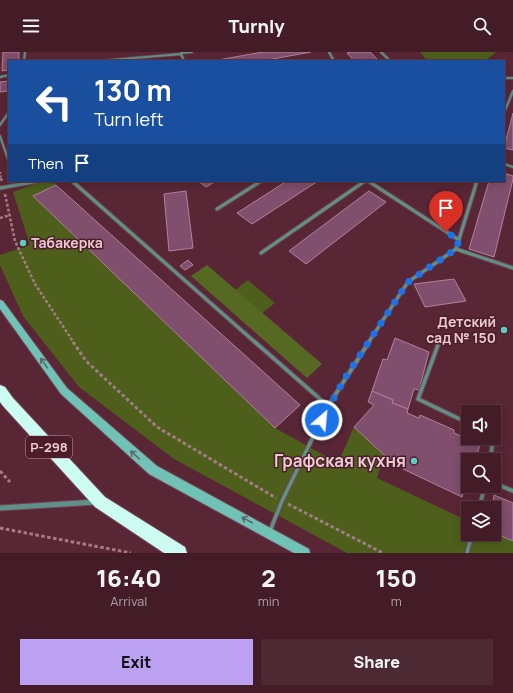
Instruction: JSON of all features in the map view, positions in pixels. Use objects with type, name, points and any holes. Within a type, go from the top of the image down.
[{"type":"highway","name":"Р-298","points":[[0,391],[8,402],[100,502],[178,553]]},
{"type":"street","points":[[0,302],[64,391],[152,470],[269,532],[305,553]]},
{"type":"street","points":[[0,508],[100,502]]},
{"type":"lane","points":[[109,60],[192,52]]},
{"type":"lane","points":[[381,52],[389,60]]},
{"type":"lane","points":[[505,111],[513,91]]},
{"type":"lane","points":[[0,125],[8,113]]},
{"type":"lane","points":[[4,119],[8,117]]},
{"type":"lane","points":[[0,136],[8,159]]},
{"type":"lane","points":[[2,187],[34,182]]},
{"type":"lane","points":[[73,182],[328,406]]},
{"type":"lane","points":[[217,209],[259,182]]},
{"type":"lane","points":[[261,253],[364,182]]},
{"type":"lane","points":[[370,182],[459,240]]},
{"type":"lane","points":[[269,532],[282,501],[328,406],[408,282],[456,249],[477,182]]},
{"type":"lane","points":[[456,249],[513,268]]},
{"type":"lane","points":[[438,345],[418,399],[461,420]]},
{"type":"lane","points":[[501,486],[513,491]]},
{"type":"lane","points":[[467,553],[470,541]]},
{"type":"path","points":[[0,172],[2,187],[16,241],[35,284],[86,361],[157,427],[282,501],[383,553]]},
{"type":"path","points":[[0,218],[10,215]]},
{"type":"path","points":[[0,471],[10,482]]},
{"type":"path","points":[[0,528],[132,553]]},
{"type":"green space","points":[[420,52],[496,52],[486,60],[426,60]]},
{"type":"green space","points":[[40,182],[54,182],[56,185],[34,197],[275,428],[338,463],[354,427],[384,455],[377,478],[461,518],[461,541],[501,541],[501,536],[513,541],[513,553],[347,553],[174,459],[79,387],[23,316],[0,265],[0,255],[30,245],[13,192]]},
{"type":"green space","points":[[207,265],[322,364],[307,378],[191,276]]},
{"type":"green space","points":[[248,280],[275,303],[262,313],[235,290]]},
{"type":"building","points":[[3,52],[19,52],[19,60],[8,60],[8,70],[2,71]]},
{"type":"building","points":[[263,52],[311,52],[267,60],[218,60]]},
{"type":"building","points":[[370,52],[378,60],[353,60],[347,53]]},
{"type":"building","points":[[8,81],[8,91],[0,92],[0,82]]},
{"type":"building","points":[[513,113],[513,150],[505,148]]},
{"type":"building","points":[[505,173],[513,176],[494,257],[469,249],[489,182],[505,182]]},
{"type":"building","points":[[199,182],[214,182],[206,187]]},
{"type":"building","points":[[285,182],[316,182],[252,224],[237,213]]},
{"type":"building","points":[[56,185],[300,405],[275,428],[33,196]]},
{"type":"building","points":[[186,191],[193,248],[169,251],[164,194]]},
{"type":"building","points":[[369,191],[386,202],[306,264],[289,251]]},
{"type":"building","points":[[188,260],[193,265],[185,270],[180,266]]},
{"type":"building","points":[[454,279],[466,301],[425,307],[414,284]]},
{"type":"building","points":[[395,338],[429,352],[419,390],[414,389],[408,409],[392,403],[393,400],[372,391],[383,359],[387,360]]},
{"type":"building","points":[[372,391],[393,400],[392,403],[408,409],[407,413],[419,418],[420,415],[454,430],[454,433],[461,436],[461,445],[480,445],[478,453],[461,453],[462,497],[403,469],[405,465],[384,455],[354,427],[374,405],[368,402]]},
{"type":"building","points":[[494,495],[513,503],[513,541],[501,536],[501,501],[493,501]]},
{"type":"place","name":"Табакерка","points":[[23,243]]},
{"type":"place","name":"Детский сад № 150","points":[[504,330]]},
{"type":"place","name":"Графская кухня","points":[[414,461]]},
{"type":"route","points":[[322,420],[328,406],[345,378],[408,282],[456,249],[459,240],[446,232]]}]
